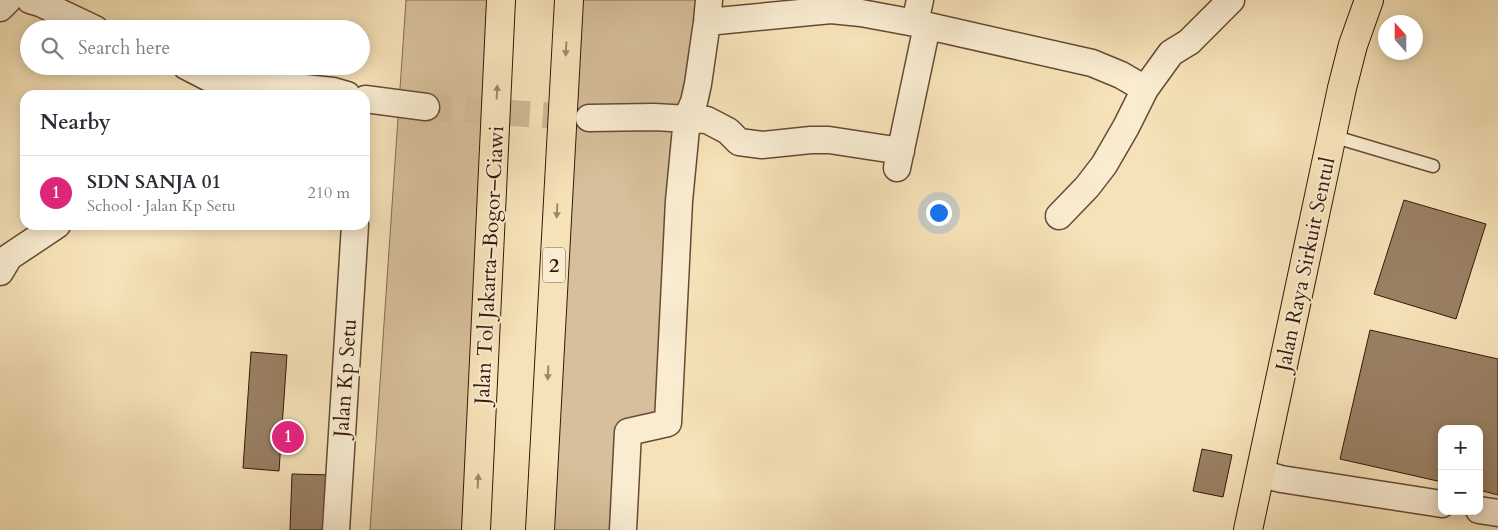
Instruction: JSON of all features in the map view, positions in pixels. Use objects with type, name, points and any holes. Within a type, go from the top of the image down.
[{"type":"main road","name":"Jalan Tol Jakarta–Bogor–Ciawi","points":[[476,530],[501,0]]},
{"type":"main road","name":"2","points":[[540,530],[569,0]]},
{"type":"main road","name":"Jalan Raya Sirkuit Sentul","points":[[1248,530],[1342,88],[1369,0]]},
{"type":"street","points":[[0,8],[8,0]]},
{"type":"street","points":[[30,0],[75,20]]},
{"type":"street","points":[[1060,216],[1104,165],[1126,128],[1145,89],[1171,53],[1189,42],[1231,0]]},
{"type":"street","points":[[623,530],[628,432],[668,423],[679,201],[687,118],[694,102],[698,84],[708,11],[831,10],[921,16],[1092,63],[1121,75],[1145,89]]},
{"type":"street","points":[[589,118],[687,118],[707,120],[728,130],[739,142],[762,145],[829,140],[899,160],[921,16]]},
{"type":"street","points":[[195,75],[208,89],[275,85],[323,90]]},
{"type":"street","points":[[370,100],[426,107]]},
{"type":"street","points":[[0,272],[9,257],[50,230]]},
{"type":"street","name":"Jalan Kp Setu","points":[[336,530],[355,230]]},
{"type":"street","points":[[1260,473],[1281,479],[1438,503]]},
{"type":"street","points":[[1483,511],[1498,513]]},
{"type":"lane","points":[[1332,136],[1433,166]]},
{"type":"shaded area","points":[[406,0],[501,0],[476,530],[370,530]]},
{"type":"shaded area","points":[[569,0],[709,0],[668,423],[628,433],[623,530],[540,530]]},
{"type":"building","points":[[1404,200],[1486,224],[1456,319],[1374,294]]},
{"type":"building","points":[[1370,330],[1498,359],[1498,495],[1483,491],[1483,425],[1438,425],[1438,481],[1340,459]]},
{"type":"building","points":[[251,352],[287,355],[279,471],[243,468]]},
{"type":"building","points":[[1202,449],[1232,455],[1223,497],[1193,491]]},
{"type":"building","points":[[292,474],[332,475],[330,530],[290,530]]},
{"type":"tunnel","points":[[426,107],[585,118]]},
{"type":"place","name":"SDN SANJA 01","points":[[288,437]]}]
